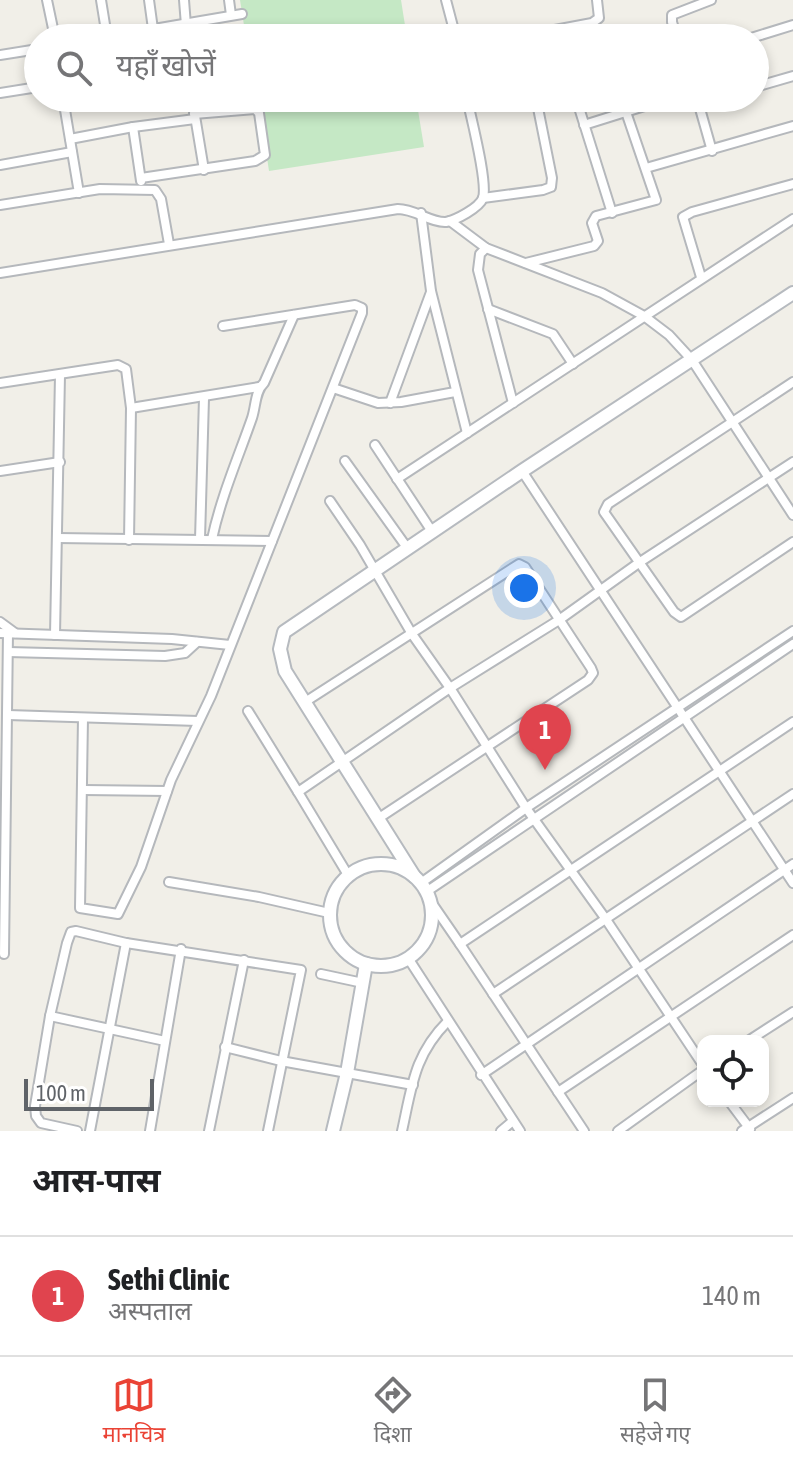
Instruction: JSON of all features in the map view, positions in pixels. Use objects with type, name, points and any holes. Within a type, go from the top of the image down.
[{"type":"street","points":[[47,0],[52,24]]},
{"type":"street","points":[[101,0],[103,24]]},
{"type":"street","points":[[149,0],[152,24]]},
{"type":"street","points":[[184,0],[187,23]]},
{"type":"street","points":[[229,0],[231,15]]},
{"type":"street","points":[[446,0],[452,24]]},
{"type":"street","points":[[587,24],[596,21],[600,13],[597,0]]},
{"type":"street","points":[[673,24],[671,19],[682,5],[711,0]]},
{"type":"street","points":[[181,24],[242,14]]},
{"type":"street","points":[[769,32],[793,25]]},
{"type":"street","points":[[0,55],[24,51]]},
{"type":"street","points":[[769,83],[793,76]]},
{"type":"street","points":[[0,93],[24,89]]},
{"type":"street","points":[[65,112],[79,193]]},
{"type":"street","points":[[193,112],[204,170]]},
{"type":"street","points":[[70,139],[224,112]]},
{"type":"street","points":[[0,205],[141,183],[263,157],[265,151],[258,112]]},
{"type":"street","points":[[0,273],[398,209],[421,213],[438,221],[450,221],[476,206],[483,198],[483,182],[470,112]]},
{"type":"street","points":[[483,198],[551,187],[552,178],[539,112]]},
{"type":"street","points":[[580,112],[612,213]]},
{"type":"street","points":[[526,263],[594,246],[598,236],[593,220],[596,216],[656,200],[626,112],[584,125]]},
{"type":"street","points":[[701,112],[712,151]]},
{"type":"street","points":[[646,168],[793,126]]},
{"type":"street","points":[[133,127],[141,183]]},
{"type":"street","points":[[0,165],[72,152]]},
{"type":"street","points":[[141,183],[159,194],[169,244]]},
{"type":"street","points":[[701,277],[683,217],[793,184]]},
{"type":"street","points":[[421,213],[431,291],[467,433]]},
{"type":"street","points":[[397,479],[793,219]]},
{"type":"street","points":[[450,221],[486,248],[602,293],[644,316],[669,335],[692,360],[793,515]]},
{"type":"street","points":[[486,248],[478,261],[513,403]]},
{"type":"street","points":[[390,403],[431,291]]},
{"type":"street","points":[[584,1131],[422,887],[305,702],[282,662],[281,637],[284,632],[522,471],[793,293]]},
{"type":"street","points":[[83,718],[80,908],[118,914],[141,867],[167,791],[272,541],[362,308],[355,305],[223,326]]},
{"type":"street","points":[[488,309],[553,334],[573,364]]},
{"type":"street","points":[[131,408],[259,387],[264,383],[294,315]]},
{"type":"street","points":[[0,383],[123,365],[129,377],[131,408],[129,540]]},
{"type":"street","points":[[55,635],[60,375]]},
{"type":"street","points":[[793,382],[605,508],[607,518],[674,612],[681,617],[793,542]]},
{"type":"street","points":[[212,539],[259,387]]},
{"type":"street","points":[[333,388],[368,400],[390,403],[455,392]]},
{"type":"street","points":[[200,539],[204,398]]},
{"type":"street","points":[[375,445],[433,533]]},
{"type":"street","points":[[345,461],[408,549]]},
{"type":"street","points":[[0,471],[60,462]]},
{"type":"street","points":[[298,792],[793,462]]},
{"type":"street","points":[[522,471],[793,883]]},
{"type":"street","points":[[330,501],[412,634],[533,819],[605,918],[697,1059]]},
{"type":"street","points":[[58,538],[272,541]]},
{"type":"street","points":[[305,702],[519,564],[525,567],[591,668],[592,676],[379,818]]},
{"type":"street","points":[[0,622],[8,633],[8,715],[4,736],[4,954]]},
{"type":"street","points":[[422,887],[526,808],[793,631]]},
{"type":"street","points":[[8,633],[230,645]]},
{"type":"street","points":[[8,652],[179,655],[197,642]]},
{"type":"street","points":[[422,887],[533,819],[793,644]]},
{"type":"street","points":[[248,711],[348,875]]},
{"type":"street","points":[[8,715],[198,721]]},
{"type":"street","points":[[460,944],[793,722]]},
{"type":"street","points":[[84,790],[167,791]]},
{"type":"street","points":[[493,994],[793,794]]},
{"type":"street","points":[[381,863],[398,867],[422,887],[431,922],[427,936],[408,958],[395,964],[366,964],[340,946],[332,932],[329,913],[338,886],[348,875],[364,866],[381,863]]},
{"type":"street","points":[[481,1075],[793,864]]},
{"type":"street","points":[[169,882],[329,913]]},
{"type":"street","points":[[77,1131],[41,1123],[35,1106],[50,1016],[71,932],[76,931],[126,943],[181,949],[301,970],[268,1131]]},
{"type":"street","points":[[558,1092],[793,935]]},
{"type":"street","points":[[90,1131],[126,943]]},
{"type":"street","points":[[150,1131],[181,949]]},
{"type":"street","points":[[408,958],[520,1131]]},
{"type":"street","points":[[209,1131],[244,960]]},
{"type":"street","points":[[333,1131],[347,1073],[366,964]]},
{"type":"street","points":[[321,974],[363,983]]},
{"type":"street","points":[[757,1035],[793,1012]]},
{"type":"street","points":[[50,1016],[165,1041]]},
{"type":"street","points":[[402,1131],[427,1043],[448,1021]]},
{"type":"street","points":[[225,1047],[281,1061],[413,1085]]},
{"type":"street","points":[[618,1131],[697,1072]]},
{"type":"street","points":[[733,1107],[747,1130],[793,1098]]},
{"type":"street","points":[[501,1131],[513,1121]]},
{"type":"green space","points":[[240,0],[401,0],[405,24],[244,24]]},
{"type":"green space","points":[[260,112],[418,112],[424,147],[269,171]]},
{"type":"place","name":"Sethi Clinic","points":[[545,770]]}]
